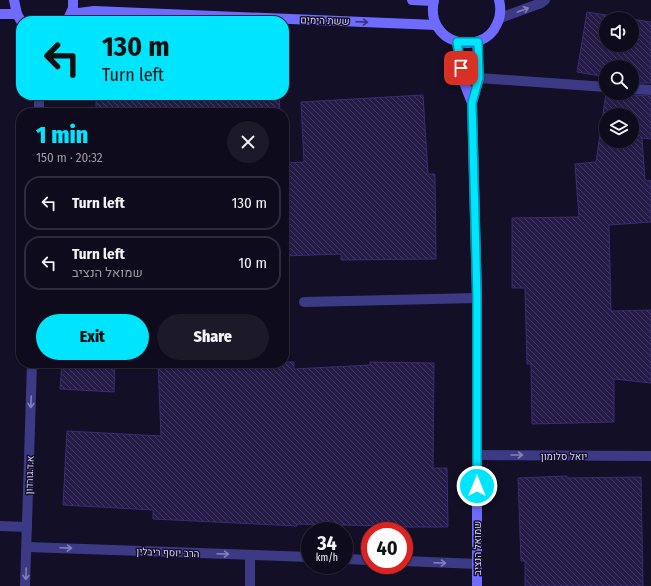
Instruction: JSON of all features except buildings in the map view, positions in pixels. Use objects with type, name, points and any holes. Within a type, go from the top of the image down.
[{"type":"street","points":[[14,0],[18,16]]},
{"type":"street","points":[[70,16],[74,0]]},
{"type":"street","points":[[412,0],[434,0],[432,13],[436,24],[444,36],[457,42],[478,42],[489,35],[496,28],[500,18],[500,6],[498,0]]},
{"type":"street","points":[[500,18],[545,0]]},
{"type":"street","name":"ששת הימים","points":[[76,16],[94,11],[226,16]]},
{"type":"street","points":[[0,14],[16,17]]},
{"type":"street","name":"ששת הימים","points":[[289,18],[436,24]]},
{"type":"street","name":"שמואל הנציב","points":[[457,42],[463,80],[472,103]]},
{"type":"street","name":"שמואל הנציב","points":[[477,586],[477,298],[472,103],[479,78],[478,42]]},
{"type":"street","points":[[479,78],[599,87]]},
{"type":"street","points":[[639,89],[651,90]]},
{"type":"street","points":[[304,302],[477,298]]},
{"type":"street","name":"א.ד.גורדון","points":[[25,586],[32,368]]},
{"type":"street","name":"יואל סלומון","points":[[478,455],[651,456]]},
{"type":"street","points":[[0,526],[27,527]]},
{"type":"street","name":"הרב יוסף ריבלין","points":[[27,547],[301,557]]},
{"type":"street","points":[[250,555],[250,586]]},
{"type":"street","points":[[413,561],[477,564]]},
{"type":"route","points":[[461,68],[457,42],[478,42],[479,78],[472,103],[477,298],[477,486]]}]
